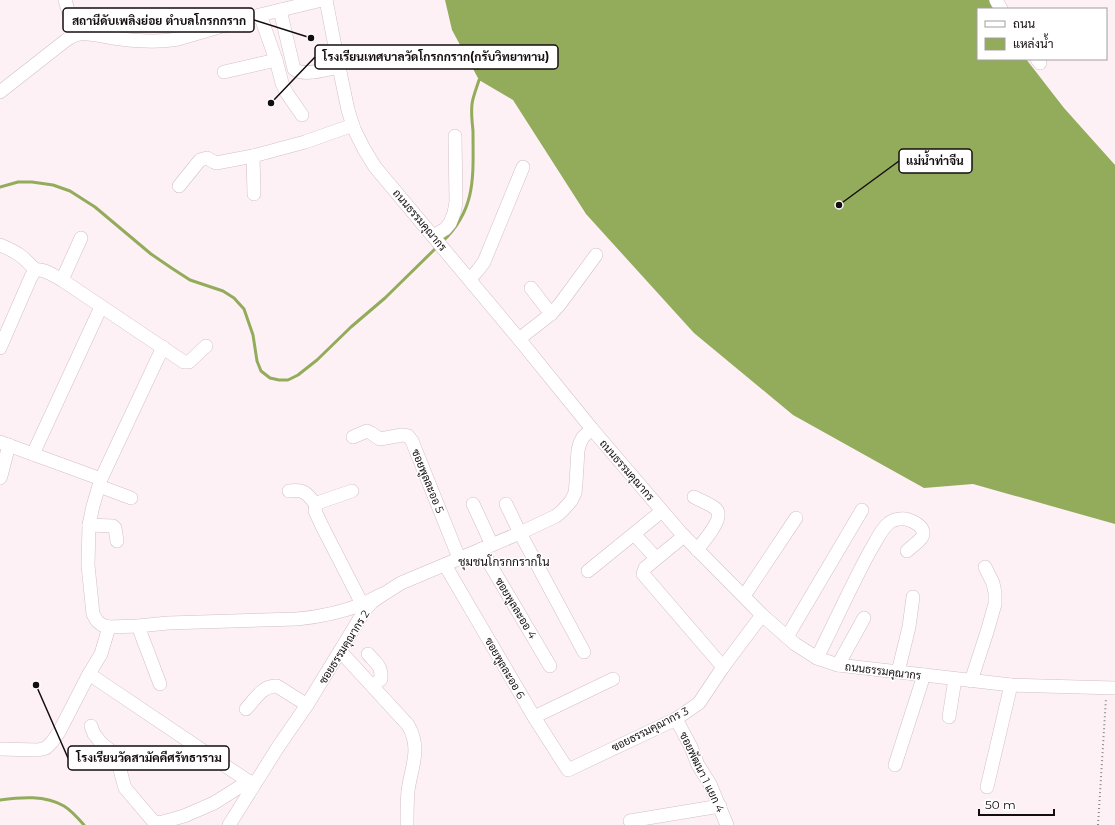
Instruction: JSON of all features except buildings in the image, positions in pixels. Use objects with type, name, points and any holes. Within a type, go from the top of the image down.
[{"type":"street","points":[[65,0],[75,35]]},
{"type":"street","points":[[0,92],[65,41],[75,35],[86,34],[150,42],[178,39],[260,15],[322,0]]},
{"type":"street","name":"ถนนธรรมคุณากร","points":[[326,0],[339,67],[353,125],[364,149],[375,166],[470,279],[592,429],[662,511],[697,550],[762,615],[795,644],[817,658],[838,666],[1011,685],[1112,685]]},
{"type":"street","points":[[280,10],[294,69],[297,72],[304,73],[339,67]]},
{"type":"street","points":[[260,15],[276,60],[282,83],[286,92],[302,116]]},
{"type":"street","points":[[224,72],[276,60]]},
{"type":"street","points":[[179,186],[200,160],[207,158],[216,162],[253,156],[305,142],[353,125]]},
{"type":"street","points":[[435,238],[450,223],[454,213],[456,202],[455,136]]},
{"type":"street","points":[[253,156],[254,194]]},
{"type":"street","points":[[470,279],[484,262],[523,167]]},
{"type":"street","points":[[62,280],[81,238]]},
{"type":"street","points":[[0,245],[13,250],[20,255],[35,270]]},
{"type":"street","points":[[519,339],[551,314],[596,255]]},
{"type":"street","points":[[35,270],[44,270],[62,280],[184,362],[189,362],[206,346]]},
{"type":"street","points":[[0,348],[35,270]]},
{"type":"street","points":[[531,288],[551,314]]},
{"type":"street","points":[[33,454],[101,307]]},
{"type":"street","points":[[163,347],[100,482],[93,506],[89,525],[88,565],[93,614],[97,621],[102,625],[109,627],[168,623],[297,619],[317,617],[362,604],[383,594]]},
{"type":"street","name":"ซอยธรรมคุณากร 2","points":[[229,825],[252,783],[307,706],[372,602],[401,583],[520,533],[556,516],[571,501],[575,493],[578,450],[583,437],[592,429]]},
{"type":"street","name":"ซอยพูลละออ 5","points":[[353,437],[367,432],[380,439],[402,435],[408,436],[412,441],[459,558]]},
{"type":"street","points":[[0,478],[2,476],[4,444],[33,454],[100,482],[131,498]]},
{"type":"street","points":[[289,491],[296,490],[308,494],[316,505],[316,511],[322,526],[362,604]]},
{"type":"street","points":[[316,505],[320,502],[352,491]]},
{"type":"street","points":[[694,497],[716,508],[718,513],[718,518],[712,530],[697,550]]},
{"type":"street","name":"ซอยพูลละออ 4","points":[[474,504],[486,547],[550,666]]},
{"type":"street","points":[[506,504],[584,652]]},
{"type":"street","points":[[787,637],[862,510]]},
{"type":"street","points":[[588,571],[662,511]]},
{"type":"street","points":[[744,596],[796,518]]},
{"type":"street","points":[[817,658],[857,574],[882,530],[889,522],[896,519],[909,520],[921,527],[923,531],[922,537],[907,551]]},
{"type":"street","points":[[89,525],[113,526],[115,528],[117,541]]},
{"type":"street","points":[[634,534],[656,558]]},
{"type":"street","points":[[684,536],[645,568],[644,574],[723,667]]},
{"type":"street","name":"ซอยพูลละออ 6","points":[[445,565],[534,717],[568,770]]},
{"type":"street","points":[[971,681],[988,632],[995,604],[996,592],[994,583],[985,568]]},
{"type":"street","points":[[898,672],[909,627],[913,596]]},
{"type":"street","name":"ซอยธรรมคุณากร 3","points":[[568,770],[676,719],[699,704],[723,667],[762,615]]},
{"type":"street","points":[[838,666],[864,618]]},
{"type":"street","points":[[138,626],[160,684]]},
{"type":"street","points":[[0,749],[38,750],[46,748],[52,742],[59,732],[101,654],[109,627]]},
{"type":"street","points":[[340,652],[373,686],[408,725],[412,732],[416,756],[408,789],[407,825]]},
{"type":"street","points":[[368,654],[380,667],[381,672],[381,680],[373,686]]},
{"type":"street","points":[[89,674],[252,783],[184,816],[159,823],[153,821],[125,788],[117,759],[94,734],[92,726]]},
{"type":"street","points":[[895,765],[924,675]]},
{"type":"street","points":[[949,717],[955,679]]},
{"type":"street","points":[[534,717],[613,680]]},
{"type":"street","points":[[987,787],[1011,685]]},
{"type":"street","points":[[246,709],[266,688],[274,686],[277,686],[307,706]]},
{"type":"street","name":"ซอยพัฒนา 1 แยก 4","points":[[676,719],[691,747],[698,765],[710,784],[727,825]]},
{"type":"street","points":[[630,821],[720,806]]},
{"type":"path","points":[[1098,825],[1112,685]]},
{"type":"water","points":[[445,0],[991,0],[995,8],[977,8],[977,60],[1027,60],[1064,108],[1115,165],[1115,524],[973,484],[924,488],[793,415],[694,333],[586,214],[513,100],[479,80],[452,30]]},
{"type":"waterway","points":[[442,242],[462,217],[471,191],[473,163],[472,107],[474,95],[481,78]]},
{"type":"waterway","points":[[0,187],[18,182],[32,182],[53,185],[70,191],[95,207],[151,254],[173,269],[190,280],[223,291],[234,298],[244,309],[253,335],[257,361],[261,371],[270,378],[279,380],[288,380],[298,375],[317,360],[351,327],[385,298],[438,246]]},
{"type":"waterway","points":[[0,800],[16,798],[41,798],[57,802],[67,808],[84,825]]},
{"type":"place","name":"สถานีดับเพลิงย่อย ตำบลโกรกกราก","points":[[311,38]]},
{"type":"place","name":"โรงเรียนเทศบาลวัดโกรกกราก(กรับวิทยาทาน)","points":[[271,103]]},
{"type":"place","name":"แม่น้ำท่าจีน","points":[[839,205]]},
{"type":"place","name":"โรงเรียนวัดสามัคคีศรัทธาราม","points":[[36,685]]},
{"type":"district","name":"ชุมชนโกรกกรากใน","points":[[504,561]]}]
